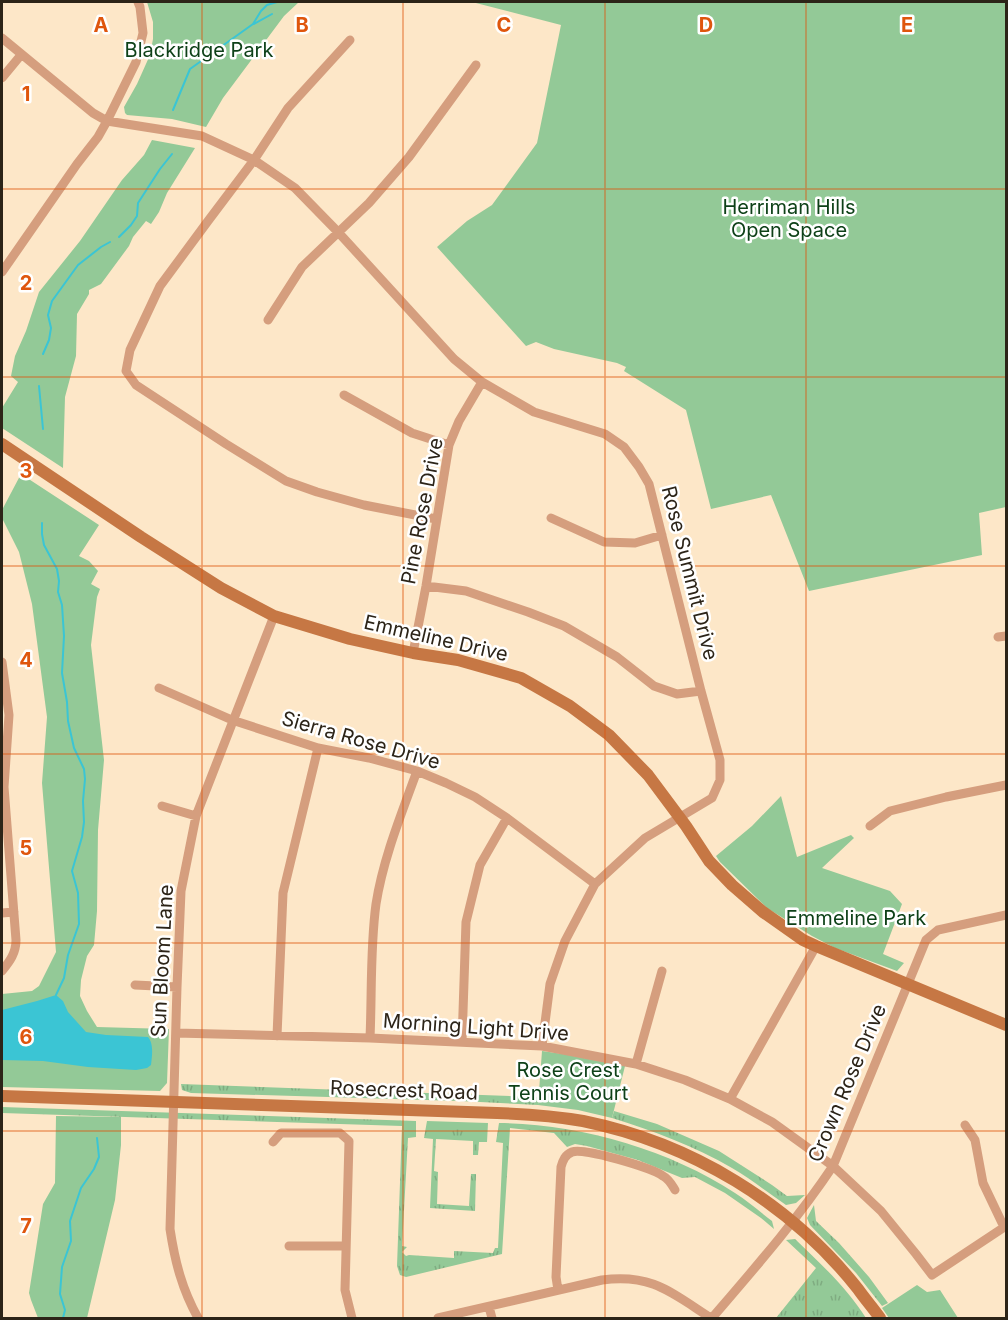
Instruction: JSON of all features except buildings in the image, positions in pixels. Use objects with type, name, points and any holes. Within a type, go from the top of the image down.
[{"type":"street","points":[[2,272],[107,121],[136,62],[143,33],[138,2]]},
{"type":"street","name":"Rose Summit Drive","points":[[2,38],[93,113],[107,121],[202,136],[254,160],[295,188],[454,359],[482,382],[534,412],[605,434],[624,447],[649,484],[720,760],[720,780],[712,798],[645,838],[596,884],[565,941],[550,984],[542,1046]]},
{"type":"street","points":[[350,40],[288,108],[254,160],[160,286],[130,350],[126,371],[136,385],[286,481],[364,505],[436,519]]},
{"type":"street","points":[[2,78],[21,55]]},
{"type":"street","points":[[268,321],[302,267],[369,203],[409,157],[476,65]]},
{"type":"street","name":"Pine Rose Drive","points":[[412,653],[426,586],[449,444],[459,421],[482,382]]},
{"type":"street","points":[[344,395],[412,433],[449,444]]},
{"type":"street","name":"Emmeline Drive","points":[[2,444],[221,588],[274,616],[350,639],[412,653],[458,660],[521,678],[570,706],[609,735],[648,774],[709,861],[763,912],[803,940],[1006,1026]]},
{"type":"street","points":[[551,518],[604,542],[635,543],[662,535]]},
{"type":"street","points":[[426,586],[466,591],[564,627],[617,657],[654,687],[677,694],[701,691]]},
{"type":"street","name":"Sun Bloom Lane","points":[[197,1318],[175,1260],[170,1229],[182,891],[196,816],[274,616]]},
{"type":"street","points":[[2,662],[9,719],[3,774],[5,844],[16,940],[16,949],[2,970]]},
{"type":"street","name":"Sierra Rose Drive","points":[[159,688],[232,720],[318,748],[369,758],[417,771],[475,797],[596,884]]},
{"type":"street","points":[[277,1036],[283,893],[318,748]]},
{"type":"street","points":[[370,1038],[374,932],[379,892],[387,856],[417,771]]},
{"type":"street","points":[[870,826],[890,811],[1006,785]]},
{"type":"street","points":[[162,806],[196,816]]},
{"type":"street","points":[[462,1042],[466,922],[480,865],[507,818]]},
{"type":"street","points":[[2,913],[14,912]]},
{"type":"street","name":"Crown Rose Drive","points":[[711,1318],[793,1222],[833,1166],[926,940],[938,930],[1006,915]]},
{"type":"street","points":[[730,1099],[816,946]]},
{"type":"street","points":[[636,1064],[662,971]]},
{"type":"street","points":[[135,985],[177,987]]},
{"type":"street","name":"Morning Light Drive","points":[[176,1033],[370,1038],[542,1046],[636,1064],[685,1080],[730,1099],[772,1122],[833,1166],[881,1211],[932,1275],[1005,1227]]},
{"type":"street","name":"Rosecrest Road","points":[[2,1096],[497,1113],[541,1115],[583,1121],[663,1145],[706,1164],[747,1188],[793,1222],[819,1246],[844,1272],[880,1318]]},
{"type":"street","points":[[965,1125],[975,1140],[983,1183],[1005,1227]]},
{"type":"street","points":[[273,1142],[281,1133],[340,1133],[349,1141],[345,1290],[352,1318]]},
{"type":"street","points":[[558,1290],[556,1277],[561,1167],[563,1160],[571,1152],[577,1150],[610,1157],[661,1174],[675,1190]]},
{"type":"street","points":[[289,1246],[346,1246]]},
{"type":"street","points":[[438,1318],[602,1280],[634,1278],[664,1288],[711,1318]]},
{"type":"street","points":[[489,1307],[492,1318]]},
{"type":"green space","name":"Blackridge Park","points":[[147,2],[299,2],[284,16],[223,98],[206,127],[172,119],[125,113],[124,107],[150,55],[153,22]]},
{"type":"green space","name":"Herriman Hills Open Space","points":[[472,2],[1006,2],[1006,507],[979,513],[982,555],[809,591],[771,495],[711,509],[686,410],[624,371],[626,367],[617,363],[554,349],[536,342],[526,346],[437,247],[467,221],[492,205],[537,143],[561,25]]},
{"type":"green space","points":[[152,140],[195,148],[151,224],[146,221],[101,284],[89,290],[77,314],[76,356],[65,397],[63,468],[2,428],[2,408],[18,382],[11,376],[15,356],[39,292],[80,241],[122,180],[144,155]]},
{"type":"green space","points":[[21,474],[99,525],[79,556],[89,561],[98,571],[91,584],[100,589],[91,645],[104,760],[98,830],[97,911],[94,945],[87,956],[80,996],[97,1027],[169,1029],[167,1083],[160,1091],[2,1087],[2,994],[32,991],[39,986],[56,952],[42,783],[47,717],[32,604],[19,552],[2,518],[2,510]]},
{"type":"green space","name":"Emmeline Park","points":[[781,796],[797,857],[851,835],[854,838],[822,868],[890,891],[902,904],[883,954],[904,963],[897,971],[835,948],[767,908],[716,856],[752,826]]},
{"type":"green space","name":"Rose Crest Tennis Court","points":[[542,1051],[625,1066],[612,1118],[578,1110],[538,1105]]},
{"type":"green space","points":[[181,1084],[538,1097],[538,1105],[191,1093],[182,1090]]},
{"type":"green space","points":[[2,1107],[416,1121],[416,1137],[408,1138],[402,1246],[407,1247],[402,1252],[406,1256],[454,1258],[454,1251],[493,1253],[495,1248],[498,1248],[503,1143],[496,1142],[499,1123],[560,1128],[622,1142],[652,1152],[709,1177],[735,1193],[772,1221],[774,1229],[725,1193],[695,1177],[682,1178],[638,1160],[587,1146],[575,1144],[567,1147],[554,1133],[510,1128],[502,1254],[406,1277],[400,1275],[397,1266],[402,1126],[2,1113]]},
{"type":"green space","points":[[614,1111],[657,1124],[719,1151],[787,1196],[805,1195],[796,1203],[786,1205],[718,1160],[658,1134],[612,1118]]},
{"type":"green space","points":[[56,1116],[121,1117],[121,1145],[115,1200],[87,1318],[38,1318],[29,1293],[43,1204],[55,1183]]},
{"type":"green space","points":[[427,1121],[488,1123],[487,1142],[479,1142],[478,1155],[473,1155],[473,1141],[436,1139],[434,1171],[438,1172],[437,1204],[469,1206],[471,1174],[476,1174],[475,1211],[430,1208],[433,1139],[424,1138]]},
{"type":"green space","points":[[814,1205],[816,1221],[869,1277],[888,1303],[882,1306],[856,1273],[810,1225],[807,1218]]},
{"type":"green space","points":[[795,1239],[842,1286],[866,1318],[776,1318],[816,1268],[786,1240]]},
{"type":"green space","points":[[917,1285],[927,1292],[940,1290],[958,1318],[889,1318],[882,1308]]},
{"type":"water","points":[[56,995],[86,1032],[148,1037],[152,1047],[151,1065],[136,1070],[43,1061],[2,1060],[2,1010]]},
{"type":"waterway","points":[[173,110],[190,69],[253,24],[267,5],[277,2]]},
{"type":"waterway","points":[[254,24],[272,14]]},
{"type":"waterway","points":[[119,237],[137,216],[138,203],[172,154]]},
{"type":"waterway","points":[[43,354],[49,340],[51,328],[48,315],[52,301],[78,265],[110,242]]},
{"type":"waterway","points":[[39,386],[43,429]]},
{"type":"waterway","points":[[42,523],[44,545],[57,569],[64,636],[62,673],[68,721],[74,748],[84,769],[85,779],[82,837],[72,871],[78,893],[79,924],[68,955],[64,978],[56,995]]},
{"type":"waterway","points":[[63,1318],[65,1310],[60,1294],[62,1267],[71,1241],[70,1221],[81,1188],[99,1157],[97,1138]]}]
